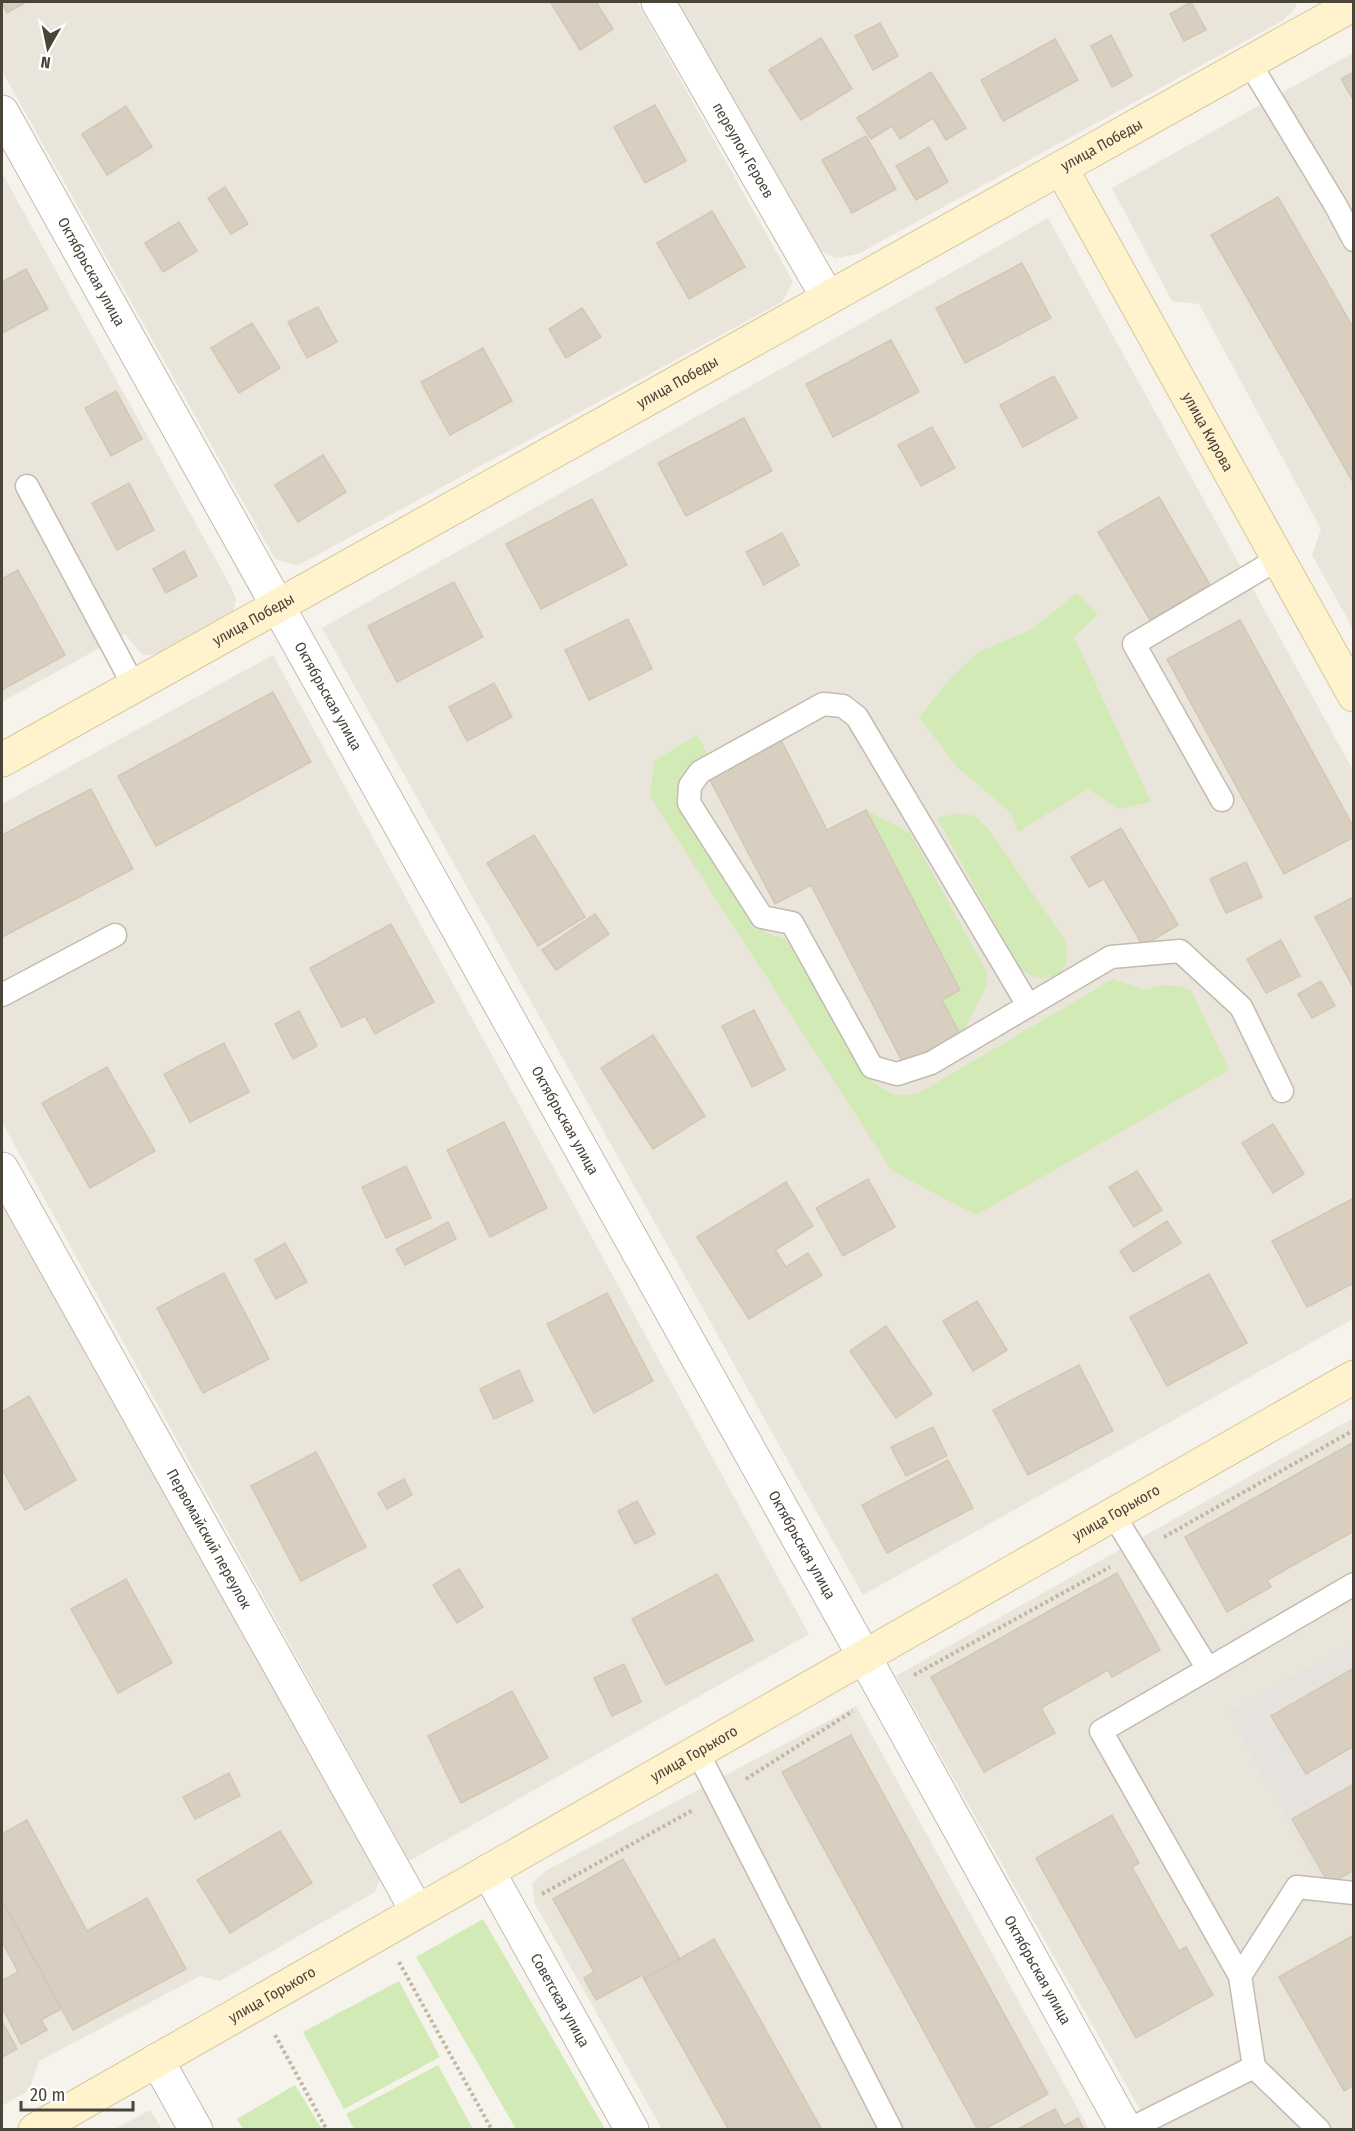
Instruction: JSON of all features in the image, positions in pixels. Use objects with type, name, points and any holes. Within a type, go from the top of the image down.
[{"type":"street","name":"переулок Героев","points":[[658,2],[828,298]]},
{"type":"street","name":"улица Победы","points":[[2,760],[1249,62],[1338,6]]},
{"type":"street","name":"Октябрьская улица","points":[[2,111],[1127,2130]]},
{"type":"street","name":"улица Кирова","points":[[1060,168],[1352,689]]},
{"type":"street","name":"Первомайский переулок","points":[[2,1169],[417,1911]]},
{"type":"street","name":"улица Горького","points":[[34,2130],[1353,1377]]},
{"type":"street","name":"Советская улица","points":[[488,1871],[633,2130]]},
{"type":"street","points":[[157,2060],[196,2130]]},
{"type":"lane","points":[[1249,62],[1345,203],[1353,240]]},
{"type":"lane","points":[[27,486],[134,686]]},
{"type":"lane","points":[[1222,800],[1134,644],[1278,559]]},
{"type":"lane","points":[[1028,1005],[857,717],[843,706],[823,704],[700,772],[690,786],[689,803],[762,917],[792,923],[872,1067],[897,1074],[931,1063],[1111,957],[1180,951],[1241,1007],[1282,1091]]},
{"type":"lane","points":[[2,995],[115,935]]},
{"type":"lane","points":[[1113,1514],[1208,1669]]},
{"type":"lane","points":[[1319,2130],[1254,2067],[1240,1976],[1101,1731],[1353,1584]]},
{"type":"lane","points":[[697,1751],[891,2130]]},
{"type":"lane","points":[[1240,1976],[1297,1887],[1353,1893]]},
{"type":"lane","points":[[1127,2130],[1254,2067]]},
{"type":"path","points":[[396,1956],[492,2130]]},
{"type":"path","points":[[272,2029],[327,2130]]},
{"type":"shaded area","points":[[2,2],[637,2],[793,282],[782,302],[297,566],[275,559],[2,71]]},
{"type":"shaded area","points":[[678,2],[1298,2],[1293,11],[1282,21],[858,254],[836,258],[821,251],[809,240]]},
{"type":"shaded area","points":[[1353,53],[1353,629],[1312,555],[1321,529],[1199,304],[1172,301],[1112,188]]},
{"type":"shaded area","points":[[2,173],[236,599],[233,613],[156,655],[142,655],[125,634],[2,702]]},
{"type":"shaded area","points":[[1048,218],[1353,770],[1353,1319],[863,1595],[322,628]]},
{"type":"shaded area","points":[[273,655],[809,1634],[409,1861],[2,1122],[2,804]]},
{"type":"shaded area","points":[[2,1199],[381,1876],[375,1892],[220,1981],[200,1976],[39,2061],[29,2090],[2,2106]]},
{"type":"shaded area","points":[[1353,1418],[1353,2129],[1151,2129],[896,1676]]},
{"type":"shaded area","points":[[1353,1643],[1353,1881],[1328,1895],[1228,1712]]},
{"type":"shaded area","points":[[856,1706],[1089,2129],[662,2129],[535,1904],[532,1883],[547,1870]]},
{"type":"shaded area","points":[[150,2110],[162,2129],[115,2129]]},
{"type":"green space","points":[[1077,593],[1098,614],[1074,637],[1151,802],[1118,809],[1088,789],[1018,832],[1011,813],[956,766],[919,717],[950,679],[978,652],[1031,630]]},
{"type":"green space","points":[[697,735],[713,763],[687,811],[766,933],[786,939],[871,1082],[895,1095],[917,1094],[1113,979],[1146,990],[1168,986],[1191,990],[1229,1070],[976,1215],[892,1171],[650,797],[654,761]]},
{"type":"green space","points":[[866,810],[910,833],[987,972],[986,987],[961,1036],[942,1000],[960,990]]},
{"type":"green space","points":[[958,813],[975,816],[990,831],[1064,939],[1067,958],[1059,975],[1037,978],[1018,966],[937,818]]},
{"type":"green space","points":[[483,1919],[605,2129],[516,2129],[416,1957]]},
{"type":"green space","points":[[399,1981],[440,2057],[344,2109],[303,2032]]},
{"type":"green space","points":[[438,2065],[473,2129],[354,2129],[346,2114]]},
{"type":"green space","points":[[295,2085],[322,2129],[243,2129],[237,2119]]},
{"type":"building","points":[[2,2],[26,2],[7,13]]},
{"type":"building","points":[[596,2],[613,29],[580,50],[551,3]]},
{"type":"building","points":[[1191,2],[1206,30],[1184,41],[1170,14]]},
{"type":"building","points":[[880,23],[898,56],[873,70],[855,36]]},
{"type":"building","points":[[1111,35],[1132,76],[1112,87],[1091,46]]},
{"type":"building","points":[[821,38],[852,89],[801,120],[769,70]]},
{"type":"building","points":[[1055,39],[1078,80],[1003,121],[981,80]]},
{"type":"building","points":[[931,72],[966,128],[946,140],[933,118],[900,139],[892,126],[871,139],[857,118]]},
{"type":"building","points":[[1354,72],[1354,101],[1341,79]]},
{"type":"building","points":[[655,105],[686,161],[645,183],[614,127]]},
{"type":"building","points":[[126,106],[152,147],[107,175],[82,134]]},
{"type":"building","points":[[866,136],[896,189],[852,213],[822,160]]},
{"type":"building","points":[[929,147],[948,182],[916,200],[896,166]]},
{"type":"building","points":[[225,187],[248,224],[231,234],[208,198]]},
{"type":"building","points":[[1278,197],[1354,329],[1354,484],[1211,235]]},
{"type":"building","points":[[712,211],[745,267],[689,299],[657,243]]},
{"type":"building","points":[[179,222],[197,251],[163,272],[145,243]]},
{"type":"building","points":[[1022,263],[1051,318],[965,363],[936,308]]},
{"type":"building","points":[[26,269],[48,309],[2,333],[2,282]]},
{"type":"building","points":[[318,307],[337,342],[307,358],[288,322]]},
{"type":"building","points":[[582,308],[601,337],[566,358],[549,329]]},
{"type":"building","points":[[252,323],[280,368],[239,393],[211,348]]},
{"type":"building","points":[[891,340],[919,392],[833,437],[806,384]]},
{"type":"building","points":[[483,348],[512,401],[450,435],[421,382]]},
{"type":"building","points":[[1054,376],[1077,418],[1023,447],[1000,405]]},
{"type":"building","points":[[116,391],[142,439],[111,456],[85,408]]},
{"type":"building","points":[[744,418],[772,471],[686,516],[658,463]]},
{"type":"building","points":[[932,427],[955,468],[921,486],[898,445]]},
{"type":"building","points":[[323,455],[346,492],[298,522],[275,485]]},
{"type":"building","points":[[129,483],[154,530],[117,550],[92,503]]},
{"type":"building","points":[[1159,497],[1210,585],[1150,620],[1098,532]]},
{"type":"building","points":[[592,499],[627,565],[541,609],[506,544]]},
{"type":"building","points":[[782,533],[799,565],[764,585],[746,552]]},
{"type":"building","points":[[184,551],[197,576],[166,593],[153,569]]},
{"type":"building","points":[[18,570],[65,655],[2,690],[2,579]]},
{"type":"building","points":[[454,582],[483,637],[397,682],[368,626]]},
{"type":"building","points":[[628,619],[652,669],[589,700],[565,650]]},
{"type":"building","points":[[1240,620],[1354,828],[1354,837],[1284,874],[1167,659]]},
{"type":"building","points":[[494,683],[512,717],[467,741],[449,707]]},
{"type":"building","points":[[273,692],[311,762],[156,846],[118,776]]},
{"type":"building","points":[[780,738],[827,830],[866,810],[960,990],[942,1000],[961,1036],[904,1065],[811,885],[775,904],[708,776]]},
{"type":"building","points":[[91,789],[133,869],[2,937],[2,835]]},
{"type":"building","points":[[1121,828],[1178,925],[1143,946],[1104,879],[1089,887],[1071,857]]},
{"type":"building","points":[[534,835],[585,917],[538,946],[487,863]]},
{"type":"building","points":[[1246,862],[1262,897],[1226,913],[1210,879]]},
{"type":"building","points":[[1354,897],[1354,989],[1315,917]]},
{"type":"building","points":[[595,914],[609,934],[556,970],[542,950]]},
{"type":"building","points":[[391,924],[434,1002],[375,1034],[365,1016],[342,1027],[310,968]]},
{"type":"building","points":[[1281,940],[1300,976],[1266,993],[1247,959]]},
{"type":"building","points":[[1321,981],[1335,1006],[1312,1018],[1298,994]]},
{"type":"building","points":[[754,1010],[785,1070],[752,1087],[722,1026]]},
{"type":"building","points":[[299,1011],[317,1046],[293,1059],[275,1024]]},
{"type":"building","points":[[653,1035],[705,1116],[653,1149],[601,1068]]},
{"type":"building","points":[[224,1043],[249,1092],[190,1122],[164,1074]]},
{"type":"building","points":[[107,1067],[155,1151],[90,1188],[42,1103]]},
{"type":"building","points":[[504,1122],[547,1208],[490,1237],[447,1150]]},
{"type":"building","points":[[1273,1124],[1304,1174],[1273,1193],[1242,1143]]},
{"type":"building","points":[[406,1166],[431,1218],[386,1238],[362,1187]]},
{"type":"building","points":[[1137,1171],[1162,1210],[1134,1227],[1109,1187]]},
{"type":"building","points":[[868,1179],[895,1227],[843,1256],[816,1208]]},
{"type":"building","points":[[786,1182],[813,1226],[775,1250],[786,1267],[808,1253],[822,1275],[749,1319],[697,1237]]},
{"type":"building","points":[[1354,1198],[1354,1283],[1307,1307],[1272,1241]]},
{"type":"building","points":[[1167,1221],[1181,1243],[1133,1272],[1120,1251]]},
{"type":"building","points":[[448,1222],[456,1239],[405,1265],[396,1249]]},
{"type":"building","points":[[285,1243],[307,1282],[276,1299],[255,1260]]},
{"type":"building","points":[[224,1273],[269,1359],[203,1393],[157,1308]]},
{"type":"building","points":[[1209,1274],[1247,1343],[1167,1386],[1130,1317]]},
{"type":"building","points":[[607,1293],[653,1381],[594,1413],[547,1324]]},
{"type":"building","points":[[977,1301],[1007,1350],[973,1371],[943,1321]]},
{"type":"building","points":[[886,1326],[932,1394],[896,1418],[850,1351]]},
{"type":"building","points":[[1079,1365],[1113,1431],[1028,1475],[993,1410]]},
{"type":"building","points":[[519,1370],[533,1401],[494,1419],[480,1389]]},
{"type":"building","points":[[29,1396],[76,1480],[25,1510],[2,1469],[2,1412]]},
{"type":"building","points":[[933,1427],[947,1456],[906,1476],[891,1447]]},
{"type":"building","points":[[1354,1442],[1354,1535],[1352,1532],[1267,1580],[1271,1587],[1227,1612],[1185,1537]]},
{"type":"building","points":[[316,1452],[366,1547],[301,1581],[251,1486]]},
{"type":"building","points":[[948,1460],[973,1508],[887,1553],[862,1505]]},
{"type":"building","points":[[404,1479],[412,1495],[387,1509],[378,1493]]},
{"type":"building","points":[[637,1501],[655,1534],[635,1544],[618,1511]]},
{"type":"building","points":[[459,1569],[483,1607],[457,1623],[433,1585]]},
{"type":"building","points":[[1117,1573],[1160,1650],[1112,1677],[1108,1670],[1041,1708],[1055,1733],[984,1772],[931,1677]]},
{"type":"building","points":[[717,1574],[753,1640],[666,1685],[632,1619]]},
{"type":"building","points":[[126,1579],[172,1663],[118,1693],[71,1609]]},
{"type":"building","points":[[624,1664],[641,1702],[612,1716],[594,1678]]},
{"type":"building","points":[[1354,1668],[1354,1746],[1306,1774],[1271,1716]]},
{"type":"building","points":[[512,1691],[548,1758],[461,1803],[428,1736]]},
{"type":"building","points":[[851,1735],[1048,2094],[983,2130],[978,2130],[782,1772]]},
{"type":"building","points":[[229,1773],[240,1796],[195,1819],[183,1797]]},
{"type":"building","points":[[1354,1784],[1354,1870],[1329,1884],[1292,1819]]},
{"type":"building","points":[[1112,1815],[1139,1863],[1132,1867],[1179,1951],[1186,1947],[1213,1995],[1136,2038],[1036,1858]]},
{"type":"building","points":[[27,1820],[87,1931],[147,1898],[186,1969],[73,2030],[2,1900],[2,1834]]},
{"type":"building","points":[[280,1831],[312,1883],[230,1933],[197,1880]]},
{"type":"building","points":[[623,1859],[680,1959],[644,1979],[642,1975],[596,2000],[584,1978],[594,1972],[553,1899]]},
{"type":"building","points":[[2,1900],[61,2009],[41,2020],[47,2030],[21,2044],[2,2007],[2,1981],[18,1972],[2,1941]]},
{"type":"building","points":[[1354,1935],[1354,2085],[1344,2091],[1279,1977]]},
{"type":"building","points":[[714,1939],[822,2130],[729,2130],[644,1979]]},
{"type":"building","points":[[2,2021],[17,2049],[2,2057]]},
{"type":"building","points":[[1055,2109],[1064,2126],[1078,2118],[1084,2130],[1016,2130]]}]
